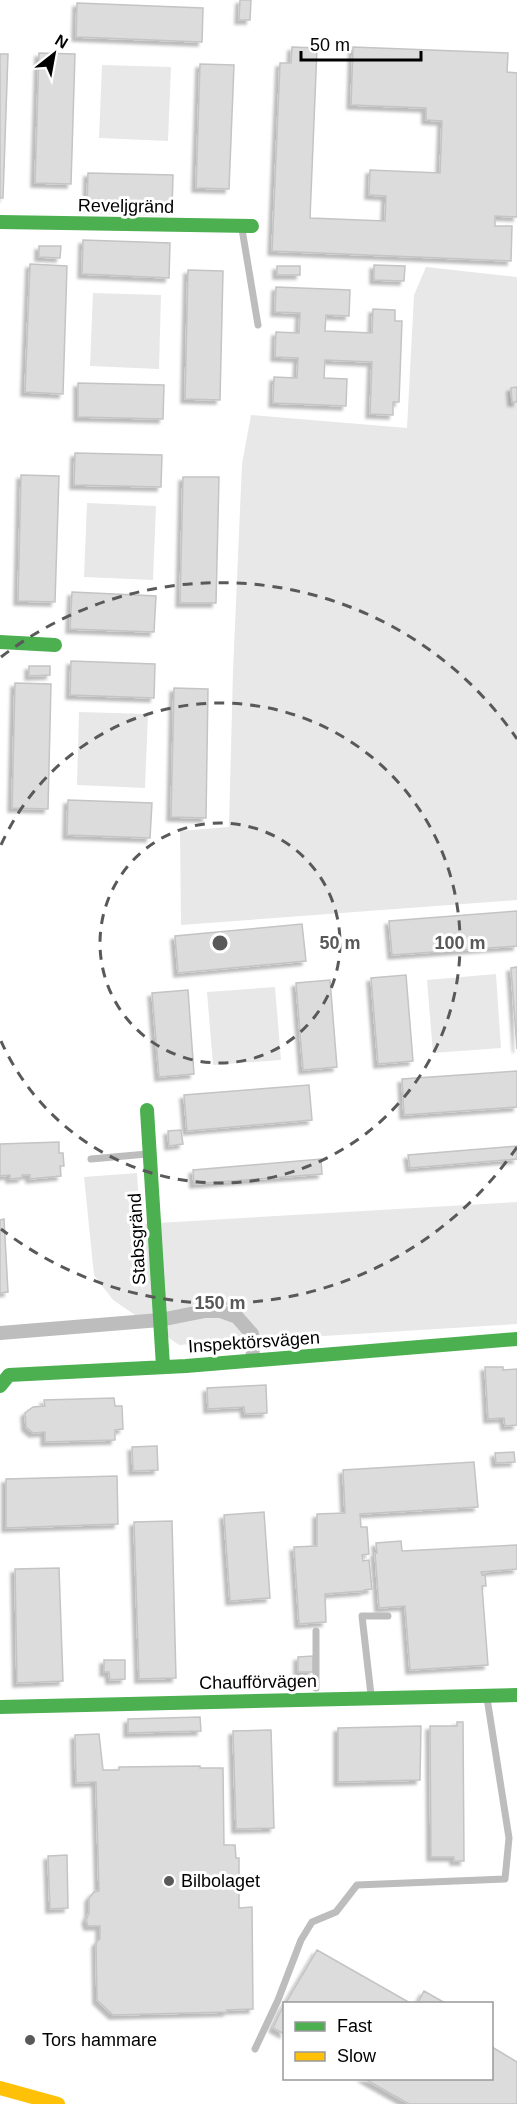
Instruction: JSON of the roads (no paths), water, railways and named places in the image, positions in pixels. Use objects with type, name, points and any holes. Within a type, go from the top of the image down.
[{"type":"street","name":"Reveljgränd","points":[[0,222],[247,226]]},
{"type":"street","points":[[0,642],[55,645]]},
{"type":"street","name":"Stabsgränd","points":[[147,1110],[163,1366]]},
{"type":"street","points":[[0,1333],[160,1320],[205,1311],[220,1311],[237,1317],[252,1334],[253,1360]]},
{"type":"street","name":"Inspektörsvägen","points":[[0,1386],[9,1375],[253,1360],[517,1339]]},
{"type":"street","name":"Chaufförvägen","points":[[0,1707],[517,1695]]},
{"type":"street","points":[[0,2088],[58,2104]]},
{"type":"lane","points":[[247,226],[258,325]]},
{"type":"lane","points":[[91,1159],[150,1153]]},
{"type":"lane","points":[[371,1698],[362,1616],[388,1616]]},
{"type":"lane","points":[[316,1631],[316,1688]]},
{"type":"lane","points":[[255,2049],[278,2000],[301,1940],[312,1922],[336,1912],[357,1885],[505,1879],[509,1838],[486,1696]]},
{"type":"place","name":"Bilbolaget","points":[[169,1881]]},
{"type":"place","name":"Tors hammare","points":[[30,2040]]}]
